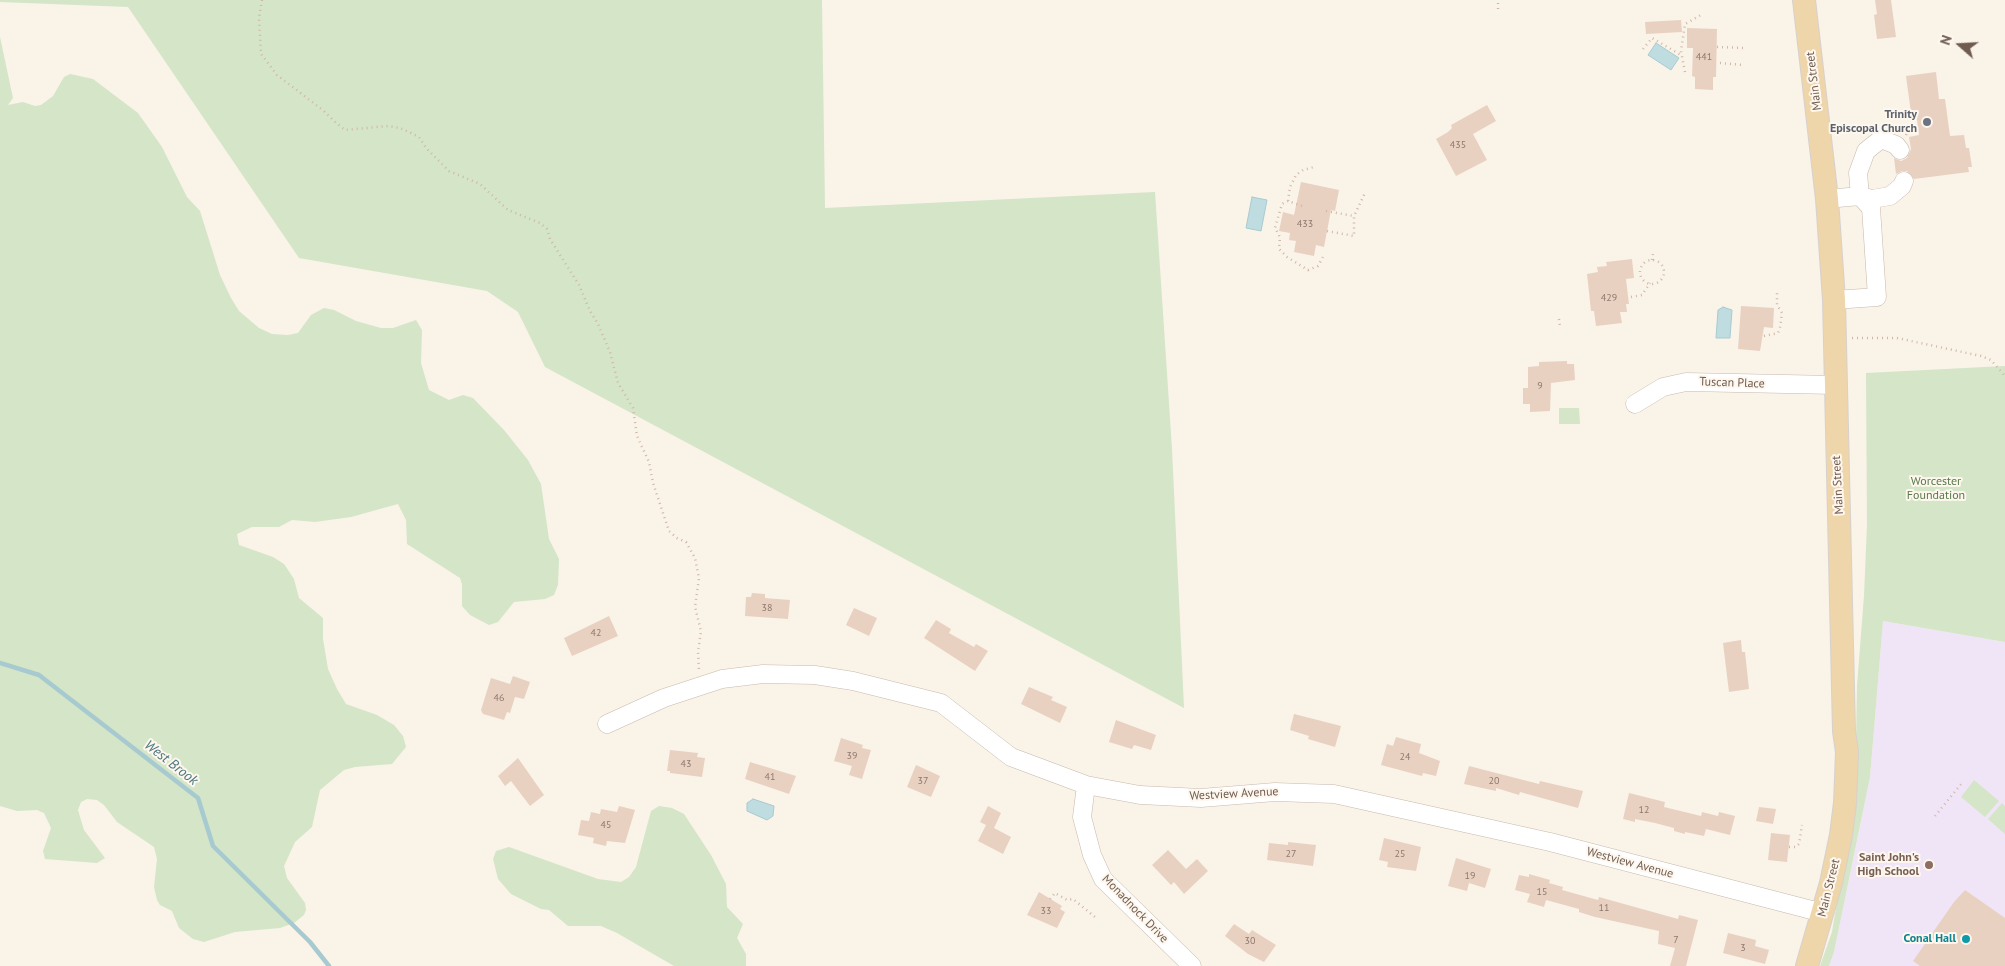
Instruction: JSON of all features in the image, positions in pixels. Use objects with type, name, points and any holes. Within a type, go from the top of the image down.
[{"type":"main road","name":"Main Street","points":[[1804,0],[1827,199],[1834,300],[1834,386],[1847,761],[1842,830],[1823,913],[1807,966]]},
{"type":"street","points":[[1834,300],[1877,297],[1871,208],[1860,196],[1858,173],[1866,151],[1881,139],[1896,145],[1900,150]]},
{"type":"street","points":[[1827,199],[1860,196],[1872,199],[1890,196],[1902,186],[1904,181]]},
{"type":"street","name":"Tuscan Place","points":[[1635,404],[1662,387],[1686,382],[1834,386]]},
{"type":"street","name":"Westview Avenue","points":[[607,724],[664,698],[698,685],[722,679],[763,674],[811,675],[853,681],[941,703],[1012,757],[1086,785],[1140,795],[1202,798],[1275,792],[1334,794],[1550,842],[1823,913]]},
{"type":"street","name":"Monadnock Drive","points":[[1086,785],[1082,817],[1092,855],[1103,878],[1192,966]]},
{"type":"path","points":[[262,0],[259,18],[261,54],[281,79],[308,98],[345,130],[388,126],[412,133],[419,138],[426,148],[449,171],[480,184],[508,210],[540,223],[547,229],[550,239],[579,285],[598,324],[610,352],[618,383],[633,408],[638,436],[649,462],[653,483],[669,531],[676,538],[686,542],[695,558],[699,578],[696,607],[701,631],[698,652],[698,685]]},
{"type":"path","points":[[1498,0],[1498,9]]},
{"type":"path","points":[[1685,72],[1682,56],[1685,24],[1701,15]]},
{"type":"path","points":[[1643,49],[1652,38],[1682,56]]},
{"type":"path","points":[[1717,47],[1744,48]]},
{"type":"path","points":[[1720,63],[1744,65]]},
{"type":"path","points":[[1288,201],[1292,180],[1302,170],[1314,167]]},
{"type":"path","points":[[1327,231],[1354,236],[1354,216],[1366,193]]},
{"type":"path","points":[[1302,206],[1288,201],[1282,204],[1275,228],[1280,237],[1279,248],[1287,257],[1308,270],[1318,266],[1323,257]]},
{"type":"path","points":[[1326,211],[1354,216]]},
{"type":"path","points":[[1652,260],[1653,253]]},
{"type":"path","points":[[1652,260],[1661,264],[1664,272],[1661,280],[1650,283],[1643,280],[1640,269],[1644,262],[1652,260]]},
{"type":"path","points":[[1631,297],[1642,295],[1650,283]]},
{"type":"path","points":[[1764,336],[1778,333],[1780,328],[1782,313],[1777,305],[1777,292]]},
{"type":"path","points":[[1559,319],[1560,327]]},
{"type":"path","points":[[1834,339],[1897,338],[1932,344],[1981,356],[1990,360],[2005,376]]},
{"type":"path","points":[[1934,816],[1962,783]]},
{"type":"path","points":[[1789,847],[1796,847],[1799,844],[1802,825]]},
{"type":"path","points":[[1050,899],[1055,893],[1066,900],[1073,899],[1095,917]]},
{"type":"shaded area","name":"Saint John's High School","points":[[1883,621],[2005,642],[2005,966],[1829,966],[1834,952],[1870,777]]},
{"type":"green space","points":[[0,0],[822,0],[825,208],[1155,192],[1172,449],[1184,708],[545,367],[518,312],[487,291],[299,258],[128,7],[0,2]]},
{"type":"green space","points":[[0,37],[13,98],[8,105],[23,102],[35,106],[41,105],[53,96],[64,77],[70,74],[93,79],[138,113],[162,147],[187,197],[200,211],[220,275],[231,298],[239,311],[259,328],[272,334],[288,335],[298,333],[311,315],[324,308],[334,310],[356,321],[381,328],[393,328],[416,320],[422,330],[421,363],[429,390],[449,400],[463,395],[473,398],[504,430],[528,460],[541,484],[549,539],[559,559],[558,585],[554,595],[545,599],[514,602],[498,622],[489,625],[470,615],[462,606],[462,584],[460,578],[407,544],[406,520],[398,504],[351,517],[315,522],[292,520],[279,527],[252,527],[237,534],[239,545],[273,557],[284,564],[294,579],[299,598],[323,618],[323,639],[328,669],[346,704],[377,715],[394,725],[403,736],[406,747],[392,764],[355,767],[344,770],[320,790],[312,827],[295,842],[284,866],[287,878],[305,903],[306,910],[304,915],[294,923],[280,928],[235,932],[204,942],[193,939],[179,928],[172,911],[160,905],[157,900],[154,887],[157,859],[154,847],[117,822],[104,805],[97,800],[87,799],[81,802],[78,810],[84,830],[105,858],[97,863],[45,859],[43,851],[51,828],[44,813],[37,810],[17,811],[0,806]]},
{"type":"green space","name":"Worcester Foundation","points":[[2005,366],[2005,642],[1883,621],[1870,777],[1834,952],[1829,966],[1820,966],[1832,932],[1855,795],[1857,686],[1867,525],[1866,373]]},
{"type":"green space","points":[[1559,408],[1579,408],[1580,424],[1559,424]]},
{"type":"green space","points":[[1974,780],[1999,801],[1985,817],[1961,797]]},
{"type":"green space","points":[[2002,803],[2005,806],[2005,834],[1988,819]]},
{"type":"green space","points":[[659,806],[672,808],[684,814],[711,855],[726,884],[727,907],[743,924],[737,938],[746,954],[746,966],[674,966],[617,933],[601,926],[568,926],[549,910],[541,909],[511,894],[498,879],[493,859],[496,851],[509,847],[598,879],[621,882],[629,877],[636,867],[651,811]]},
{"type":"water","points":[[1656,43],[1679,58],[1671,70],[1648,55]]},
{"type":"water","points":[[1252,197],[1267,200],[1261,231],[1246,228]]},
{"type":"water","points":[[1723,307],[1732,310],[1730,338],[1716,338],[1718,310]]},
{"type":"water","points":[[753,799],[774,806],[773,816],[767,820],[747,811],[747,803]]},
{"type":"building","points":[[1875,0],[1891,0],[1896,37],[1877,39],[1874,15],[1877,14]]},
{"type":"building","points":[[1681,20],[1682,32],[1646,34],[1645,22]]},
{"type":"building","points":[[1687,28],[1717,29],[1716,77],[1713,77],[1713,90],[1695,89],[1695,77],[1692,76],[1693,48],[1687,48]]},
{"type":"building","points":[[1936,72],[1939,99],[1945,99],[1950,136],[1964,135],[1966,148],[1969,148],[1972,167],[1968,167],[1969,172],[1914,179],[1907,171],[1896,174],[1894,158],[1901,161],[1907,158],[1911,149],[1909,137],[1919,135],[1916,113],[1911,113],[1906,76]]},
{"type":"building","points":[[1487,105],[1496,121],[1473,134],[1487,160],[1456,176],[1436,139],[1448,132],[1452,128],[1451,125]]},
{"type":"building","points":[[1301,182],[1339,190],[1335,211],[1331,210],[1324,247],[1316,245],[1314,256],[1294,252],[1296,241],[1289,240],[1290,233],[1279,231],[1283,212],[1294,215]]},
{"type":"building","points":[[1632,259],[1634,278],[1626,279],[1629,304],[1626,304],[1627,312],[1620,312],[1622,323],[1596,326],[1594,311],[1591,311],[1587,274],[1598,272],[1597,267],[1607,266],[1606,262]]},
{"type":"building","points":[[1741,306],[1774,308],[1773,328],[1764,327],[1760,351],[1738,349]]},
{"type":"building","points":[[1567,361],[1567,364],[1574,364],[1575,380],[1551,383],[1550,411],[1530,412],[1530,404],[1523,404],[1523,388],[1528,388],[1528,367],[1539,366],[1539,362]]},
{"type":"building","points":[[752,593],[765,594],[765,598],[790,600],[788,619],[745,616],[746,597],[751,597]]},
{"type":"building","points":[[854,608],[877,618],[869,636],[846,625]]},
{"type":"building","points":[[609,616],[618,636],[572,656],[564,638]]},
{"type":"building","points":[[936,620],[951,629],[949,633],[974,647],[976,644],[988,651],[975,671],[924,638]]},
{"type":"building","points":[[1741,640],[1742,652],[1745,652],[1749,689],[1729,692],[1723,643]]},
{"type":"building","points":[[513,676],[530,682],[524,699],[515,697],[510,713],[507,712],[504,720],[483,714],[481,710],[491,678],[510,684]]},
{"type":"building","points":[[1029,687],[1053,697],[1051,700],[1067,707],[1060,723],[1021,704]]},
{"type":"building","points":[[1294,714],[1341,726],[1335,747],[1308,739],[1309,736],[1290,730]]},
{"type":"building","points":[[1116,720],[1156,735],[1151,750],[1134,745],[1132,749],[1109,742]]},
{"type":"building","points":[[1396,737],[1421,744],[1419,753],[1440,761],[1436,776],[1423,773],[1422,776],[1381,765],[1387,744],[1393,746]]},
{"type":"building","points":[[841,738],[863,745],[862,748],[871,750],[862,779],[849,775],[852,766],[834,761]]},
{"type":"building","points":[[670,750],[698,753],[697,757],[705,758],[702,777],[667,771]]},
{"type":"building","points":[[518,758],[544,795],[530,806],[511,781],[505,786],[498,776]]},
{"type":"building","points":[[750,762],[796,776],[789,794],[745,779]]},
{"type":"building","points":[[916,765],[940,776],[931,797],[907,787]]},
{"type":"building","points":[[1469,766],[1539,784],[1540,781],[1583,791],[1578,808],[1520,792],[1519,795],[1496,788],[1496,791],[1464,784]]},
{"type":"building","points":[[1629,793],[1665,802],[1664,807],[1701,816],[1702,812],[1718,816],[1719,812],[1735,816],[1730,835],[1706,829],[1704,836],[1685,832],[1685,834],[1674,831],[1674,828],[1655,823],[1623,819]]},
{"type":"building","points":[[619,806],[635,810],[625,843],[607,841],[606,846],[593,843],[594,838],[578,835],[581,820],[589,821],[591,812],[600,814],[601,809],[617,812]]},
{"type":"building","points":[[988,806],[1001,813],[994,828],[1011,837],[1003,854],[978,841],[986,825],[980,822]]},
{"type":"building","points":[[1759,807],[1776,809],[1773,824],[1756,821]]},
{"type":"building","points":[[1771,833],[1790,835],[1787,862],[1768,860]]},
{"type":"building","points":[[1384,838],[1421,847],[1416,871],[1387,867],[1388,862],[1379,860]]},
{"type":"building","points":[[1288,842],[1316,845],[1313,866],[1267,860],[1269,843],[1288,845]]},
{"type":"building","points":[[1168,850],[1186,869],[1197,859],[1208,871],[1184,894],[1174,882],[1171,885],[1152,865]]},
{"type":"building","points":[[1456,858],[1491,869],[1485,888],[1469,883],[1467,891],[1448,886]]},
{"type":"building","points":[[1529,874],[1550,880],[1549,883],[1563,887],[1562,890],[1598,900],[1599,897],[1678,919],[1679,915],[1698,920],[1686,966],[1670,966],[1675,948],[1658,944],[1659,931],[1595,917],[1579,912],[1579,909],[1546,900],[1544,907],[1527,902],[1530,894],[1515,890],[1519,875],[1529,877]]},
{"type":"building","name":"Conal Hall","points":[[1965,890],[2005,918],[2005,966],[1920,966],[1913,961],[1954,902]]},
{"type":"building","points":[[1039,892],[1062,906],[1060,909],[1065,912],[1057,928],[1027,915]]},
{"type":"building","points":[[1234,924],[1249,934],[1252,930],[1276,945],[1264,962],[1248,954],[1225,936]]},
{"type":"building","points":[[1728,933],[1756,940],[1755,946],[1769,950],[1765,964],[1723,953]]},
{"type":"waterway","name":"West Brook","points":[[0,663],[39,675],[198,798],[213,846],[310,942],[329,966]]},
{"type":"place","name":"Trinity Episcopal Church","points":[[1927,122]]},
{"type":"place","name":"Saint John's High School","points":[[1929,865]]},
{"type":"place","name":"Conal Hall","points":[[1966,939]]}]
